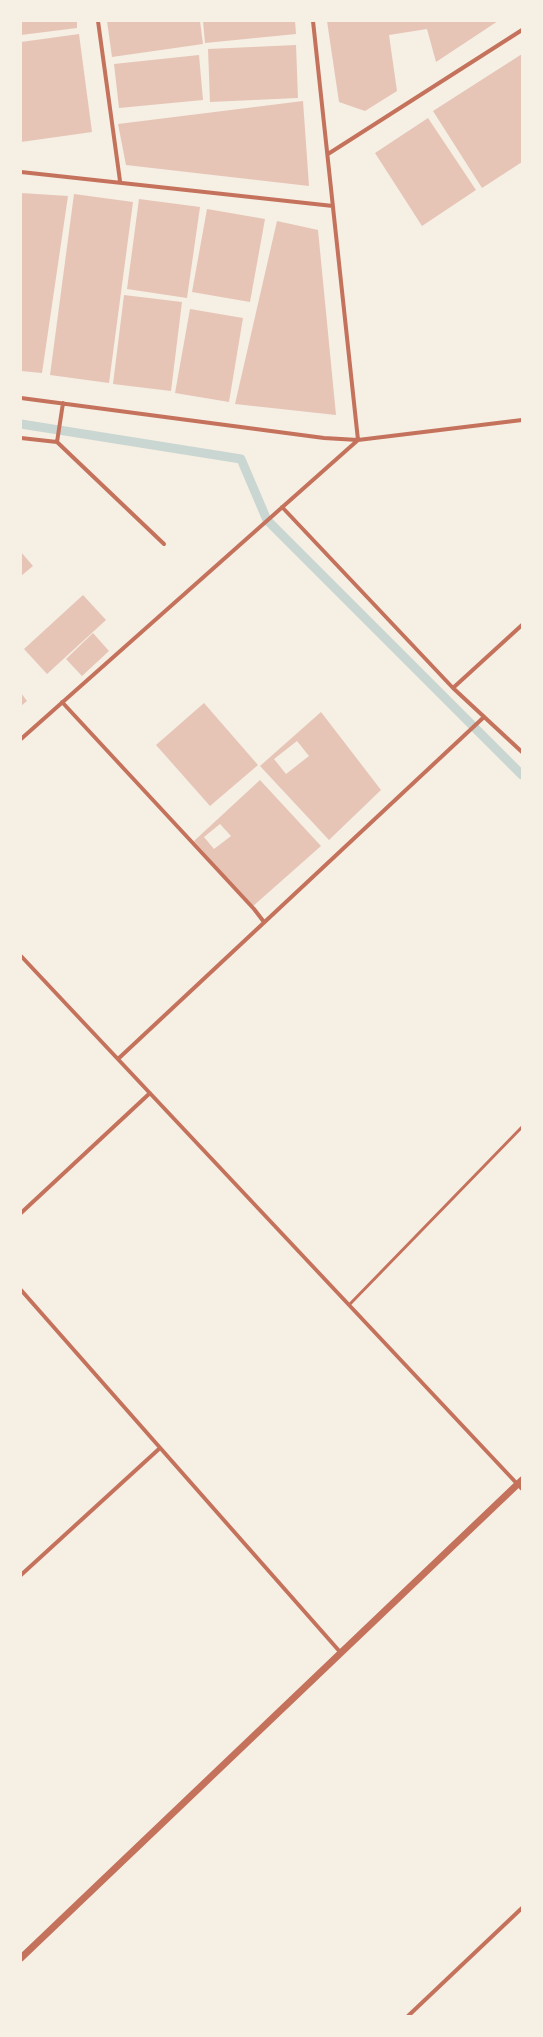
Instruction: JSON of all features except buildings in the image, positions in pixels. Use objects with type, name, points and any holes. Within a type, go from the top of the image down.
[{"type":"street","points":[[98,21],[120,181]]},
{"type":"street","points":[[313,21],[358,440]]},
{"type":"street","points":[[328,154],[522,30]]},
{"type":"street","points":[[21,172],[120,181],[333,206]]},
{"type":"street","points":[[21,398],[324,438],[358,440],[522,420]]},
{"type":"street","points":[[57,442],[63,403]]},
{"type":"street","points":[[21,438],[57,442],[164,544]]},
{"type":"street","points":[[21,739],[358,440]]},
{"type":"street","points":[[282,507],[453,688],[522,752]]},
{"type":"street","points":[[453,688],[522,625]]},
{"type":"street","points":[[62,702],[264,922]]},
{"type":"street","points":[[118,1059],[484,717]]},
{"type":"street","points":[[21,956],[349,1305],[520,1484],[21,1958]]},
{"type":"street","points":[[21,1213],[150,1093]]},
{"type":"street","points":[[21,1290],[341,1653]]},
{"type":"street","points":[[21,1575],[160,1448]]},
{"type":"street","points":[[411,2015],[522,1908]]},
{"type":"lane","points":[[349,1305],[522,1127]]},
{"type":"waterway","points":[[21,424],[241,459],[267,520],[522,775]]}]
